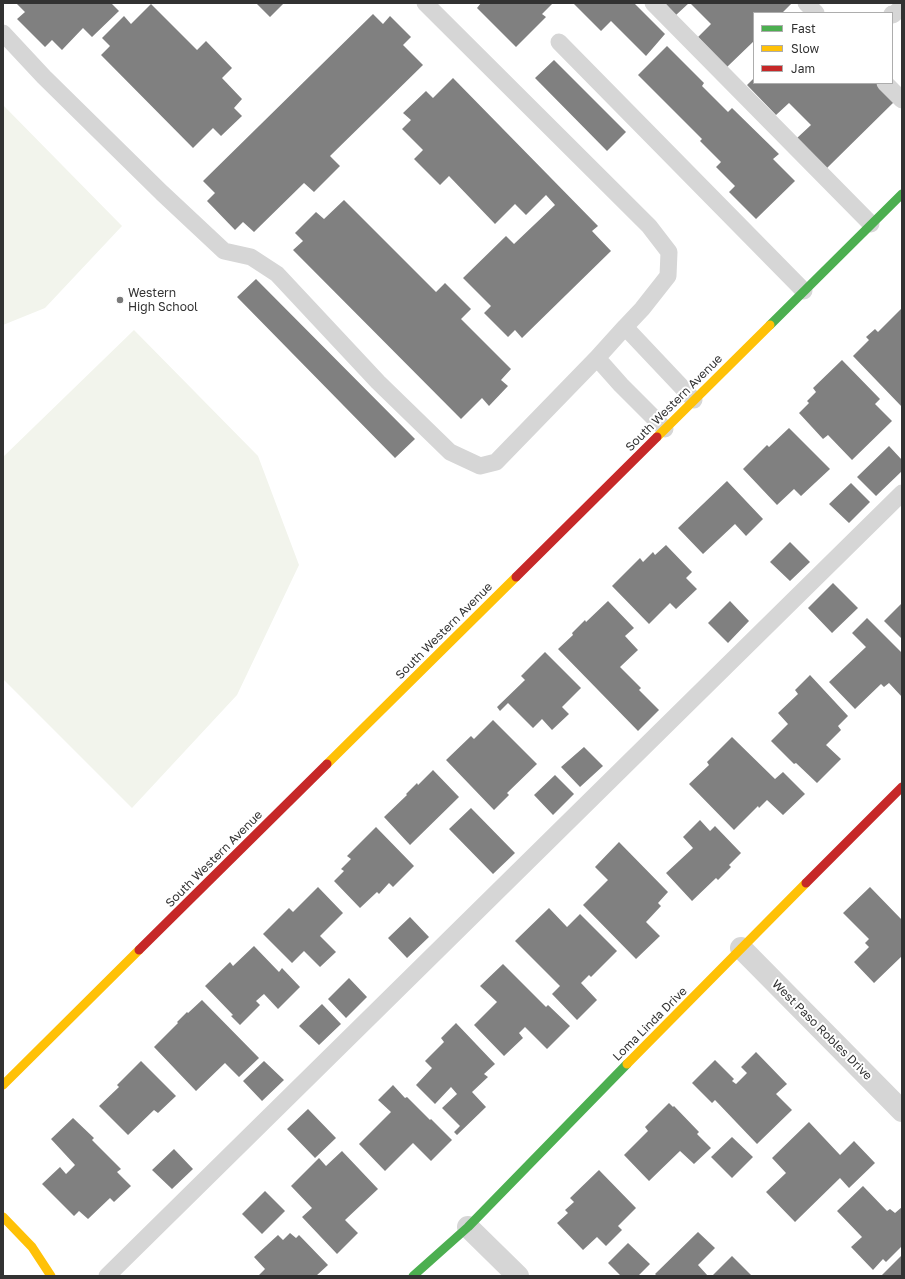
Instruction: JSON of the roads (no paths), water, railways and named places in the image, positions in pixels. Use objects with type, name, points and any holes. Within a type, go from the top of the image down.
[{"type":"street","name":"South Western Avenue","points":[[3,1084],[902,194]]},
{"type":"street","name":"Loma Linda Drive","points":[[413,1276],[468,1227],[741,948],[902,787]]},
{"type":"street","name":"West Paso Robles Drive","points":[[741,948],[902,1111]]},
{"type":"street","points":[[3,1218],[32,1247],[51,1276]]},
{"type":"street","points":[[468,1227],[518,1276]]},
{"type":"lane","points":[[3,33],[72,105],[224,251],[251,257],[277,274],[378,382],[450,452],[480,466],[496,462],[597,358],[642,309],[668,276],[669,252],[649,226],[425,3]]},
{"type":"lane","points":[[653,3],[871,224]]},
{"type":"lane","points":[[806,3],[815,12]]},
{"type":"lane","points":[[881,3],[890,12]]},
{"type":"lane","points":[[893,15],[902,7]]},
{"type":"lane","points":[[559,42],[804,291]]},
{"type":"lane","points":[[886,84],[902,100]]},
{"type":"lane","points":[[625,327],[694,400]]},
{"type":"lane","points":[[597,358],[621,385],[665,428]]},
{"type":"lane","points":[[107,1276],[902,493]]},
{"type":"place","name":"Western High School","points":[[120,300]]}]
